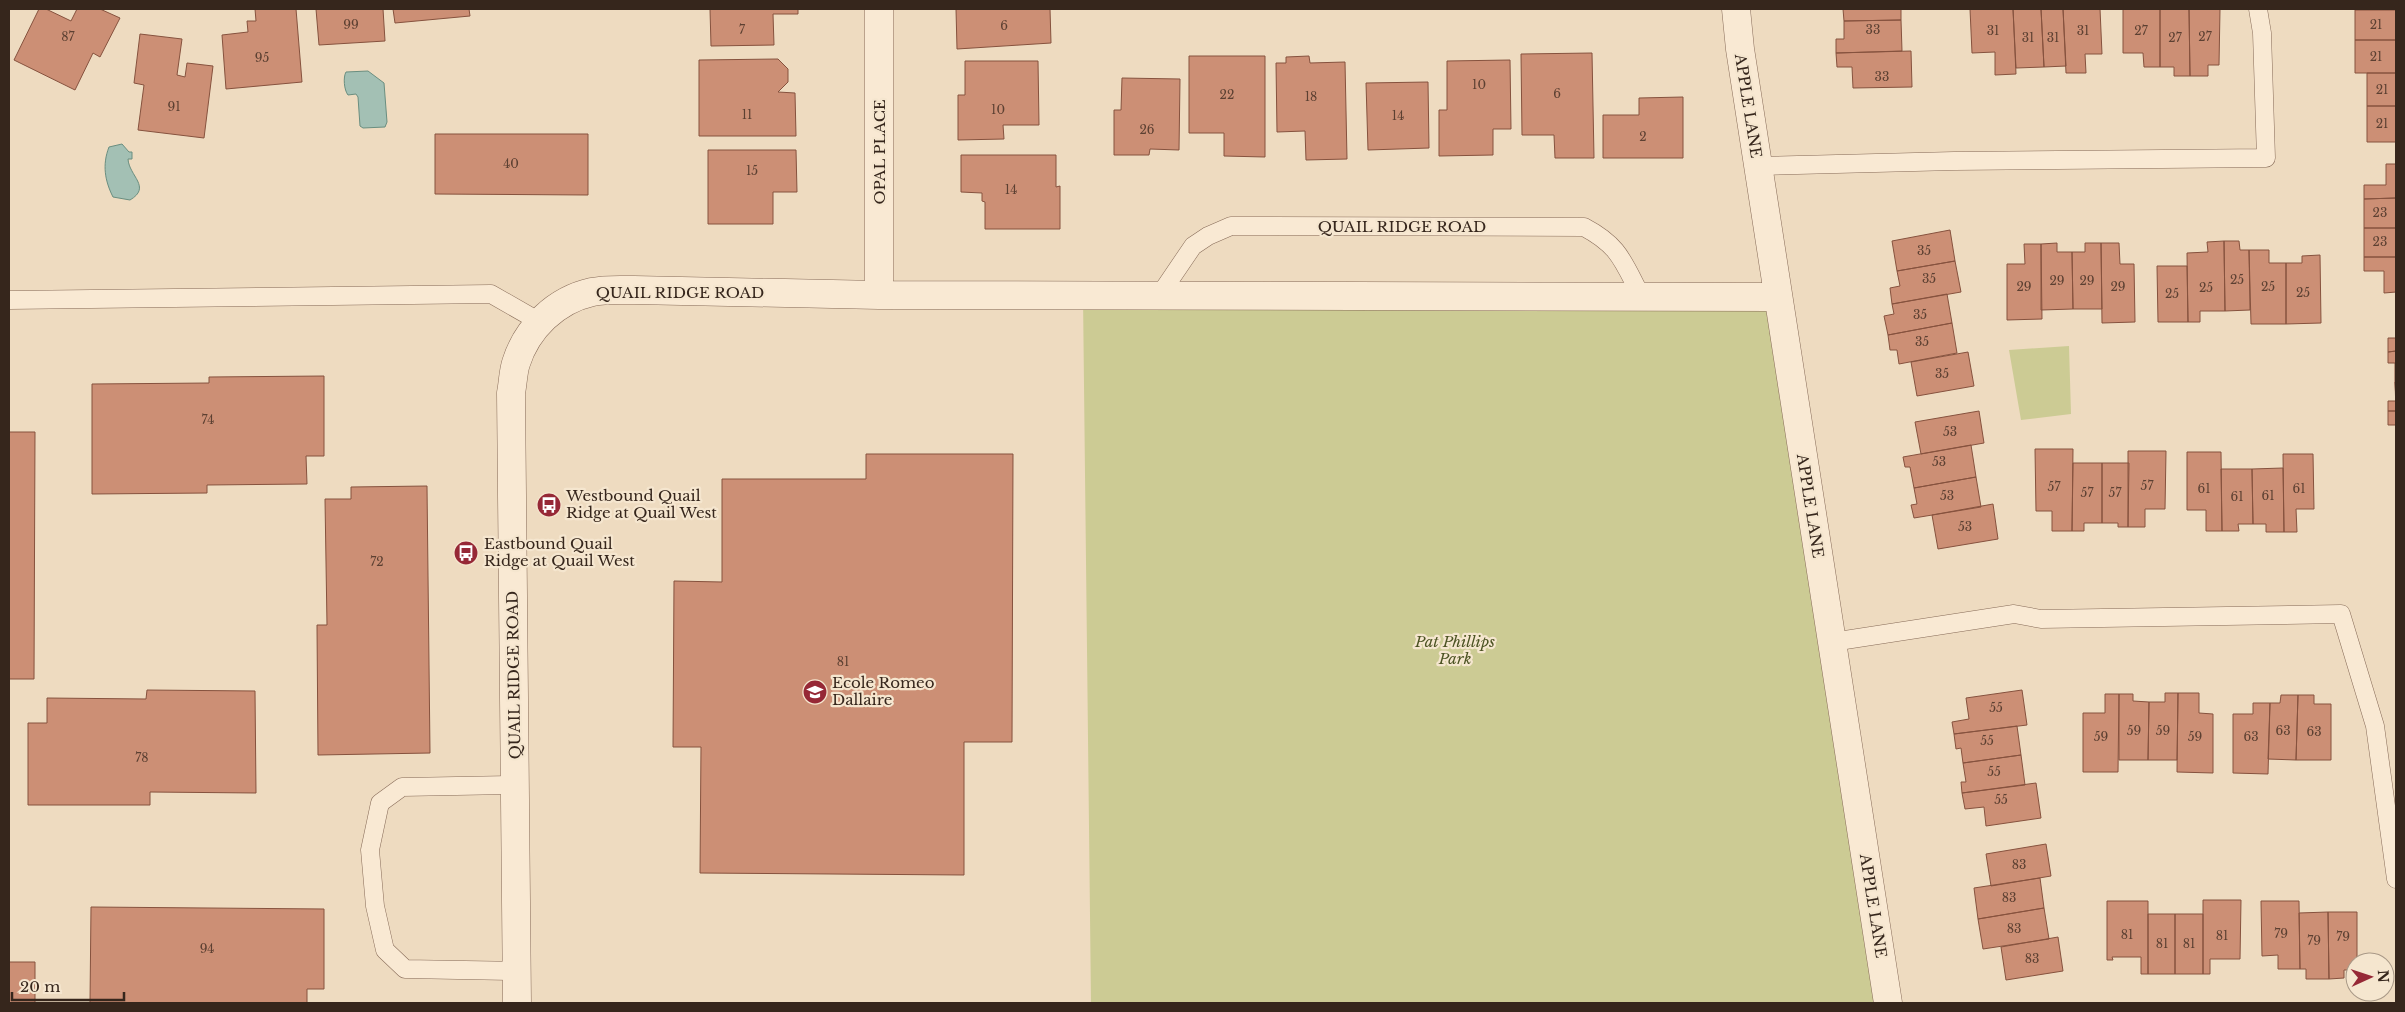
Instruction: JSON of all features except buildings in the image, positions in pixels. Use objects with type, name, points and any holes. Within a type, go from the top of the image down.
[{"type":"street","name":"OPAL PLACE","points":[[879,9],[879,295]]},
{"type":"street","name":"APPLE LANE","points":[[1736,9],[1740,49],[1777,297],[1888,1003]]},
{"type":"street","name":"QUAIL RIDGE ROAD","points":[[517,1003],[512,393],[515,364],[524,343],[540,322],[566,301],[594,292],[634,290],[879,295],[1777,297]]},
{"type":"lane","points":[[1758,166],[1954,161],[2266,158],[2262,33],[2258,9]]},
{"type":"lane","name":"QUAIL RIDGE ROAD","points":[[1159,296],[1193,246],[1208,236],[1231,226],[1270,226],[1584,227],[1604,238],[1619,254],[1641,296]]},
{"type":"lane","points":[[9,300],[491,294],[540,322]]},
{"type":"lane","points":[[1832,642],[2014,614],[2041,619],[2341,614],[2375,726],[2396,879]]},
{"type":"lane","points":[[516,785],[402,786],[380,803],[370,850],[375,906],[385,950],[406,969],[517,971]]},
{"type":"green space","name":"Pat Phillips Park","points":[[1083,296],[1777,297],[1888,1003],[1091,1003]]},
{"type":"green space","points":[[2069,346],[2071,414],[2021,420],[2009,350]]},
{"type":"shaded area","points":[[368,71],[384,83],[387,122],[385,127],[363,128],[360,126],[358,97],[356,94],[348,95],[346,90],[344,80],[346,72]]},
{"type":"shaded area","points":[[122,144],[129,152],[132,152],[132,159],[128,159],[129,165],[139,186],[136,195],[130,200],[113,197],[105,173],[109,147]]},
{"type":"place","name":"Westbound Quail Ridge at Quail West","points":[[549,505]]},
{"type":"place","name":"Eastbound Quail Ridge at Quail West","points":[[466,553]]},
{"type":"place","name":"Ecole Romeo Dallaire","points":[[815,692]]}]
